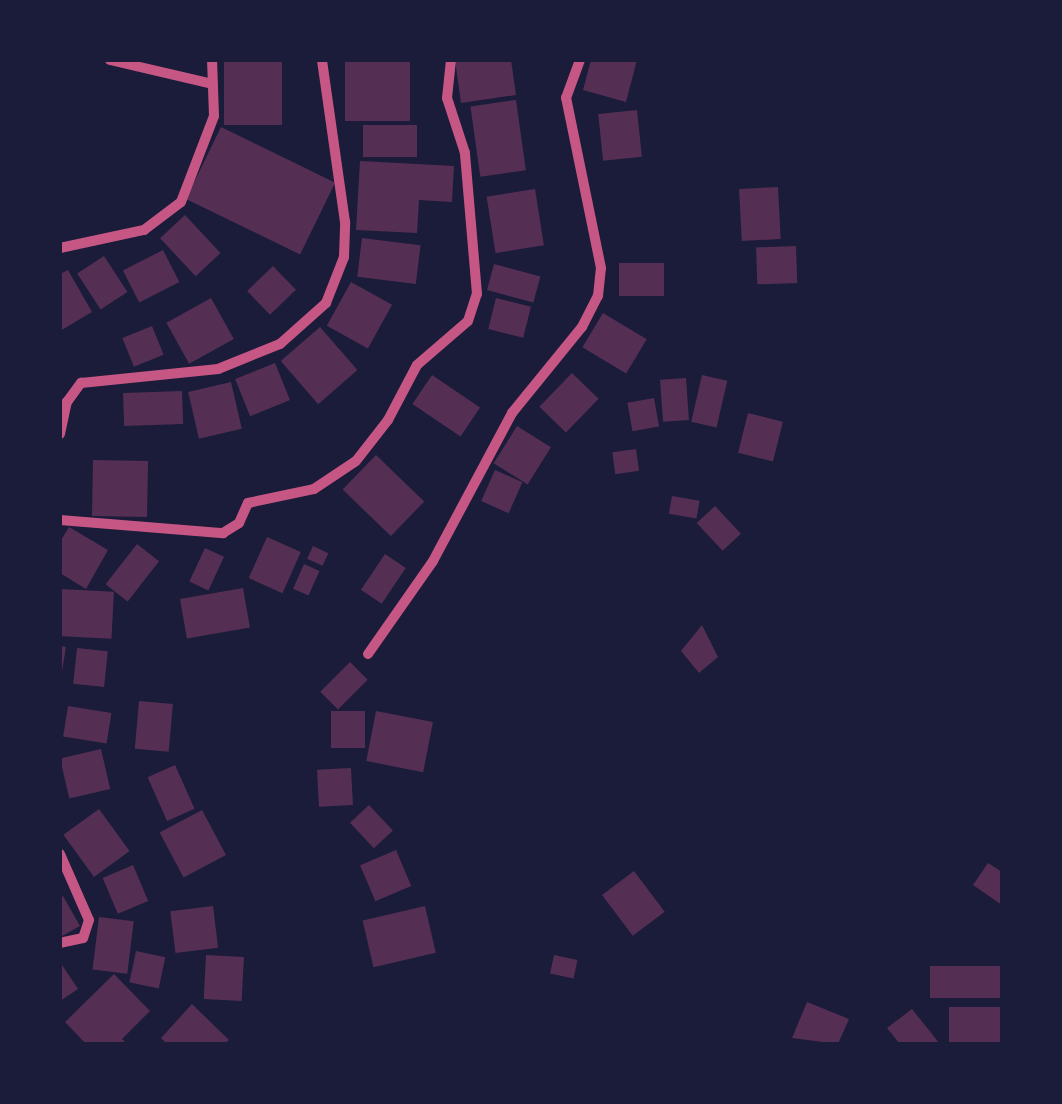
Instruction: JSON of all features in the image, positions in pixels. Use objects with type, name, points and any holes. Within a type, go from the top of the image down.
[{"type":"street","points":[[110,60],[212,84]]},
{"type":"street","points":[[60,248],[144,230],[182,202],[207,149],[214,116],[212,60]]},
{"type":"street","points":[[60,434],[66,402],[82,383],[218,369],[280,344],[326,303],[344,258],[345,222],[322,60]]},
{"type":"street","points":[[60,520],[223,533],[239,523],[248,503],[314,490],[356,462],[388,420],[417,365],[468,321],[477,294],[465,153],[447,98],[451,60]]},
{"type":"street","points":[[368,654],[433,561],[512,413],[593,310],[601,268],[566,98],[580,60]]},
{"type":"street","points":[[60,854],[90,920],[84,938],[60,943]]},
{"type":"building","points":[[224,60],[282,60],[282,125],[224,125]]},
{"type":"building","points":[[345,60],[410,60],[410,121],[345,121]]},
{"type":"building","points":[[455,60],[511,60],[516,95],[461,103]]},
{"type":"building","points":[[591,60],[637,60],[626,102],[583,90]]},
{"type":"building","points":[[516,100],[526,170],[480,177],[470,106]]},
{"type":"building","points":[[637,110],[642,157],[603,161],[598,114]]},
{"type":"building","points":[[363,125],[417,125],[417,157],[363,157]]},
{"type":"building","points":[[221,127],[335,183],[300,255],[186,199]]},
{"type":"building","points":[[360,161],[454,166],[452,202],[419,200],[417,233],[356,230]]},
{"type":"building","points":[[778,187],[781,239],[742,241],[739,189]]},
{"type":"building","points":[[535,189],[544,245],[496,253],[487,197]]},
{"type":"building","points":[[185,215],[220,253],[196,276],[160,238]]},
{"type":"building","points":[[362,238],[421,245],[416,284],[357,277]]},
{"type":"building","points":[[796,246],[797,283],[757,284],[756,247]]},
{"type":"building","points":[[163,250],[179,282],[139,303],[123,270]]},
{"type":"building","points":[[104,256],[127,292],[101,309],[77,273]]},
{"type":"building","points":[[619,263],[664,263],[664,296],[619,296]]},
{"type":"building","points":[[494,264],[540,276],[533,303],[487,290]]},
{"type":"building","points":[[273,266],[296,290],[270,315],[247,291]]},
{"type":"building","points":[[68,270],[92,312],[60,331],[60,274]]},
{"type":"building","points":[[351,282],[392,305],[368,349],[327,326]]},
{"type":"building","points":[[211,298],[234,339],[189,364],[166,323]]},
{"type":"building","points":[[496,298],[531,307],[523,338],[488,329]]},
{"type":"building","points":[[603,313],[647,339],[626,374],[582,347]]},
{"type":"building","points":[[152,326],[164,355],[134,367],[122,338]]},
{"type":"building","points":[[320,327],[357,370],[318,404],[281,361]]},
{"type":"building","points":[[275,363],[290,400],[250,416],[235,379]]},
{"type":"building","points":[[572,373],[599,399],[566,433],[539,407]]},
{"type":"building","points":[[432,375],[480,407],[461,436],[412,404]]},
{"type":"building","points":[[702,375],[727,381],[717,428],[691,422]]},
{"type":"building","points":[[686,378],[689,420],[663,422],[660,380]]},
{"type":"building","points":[[231,382],[242,429],[199,439],[188,392]]},
{"type":"building","points":[[182,391],[183,424],[124,426],[123,393]]},
{"type":"building","points":[[654,398],[659,427],[632,431],[627,403]]},
{"type":"building","points":[[748,413],[783,422],[773,461],[738,453]]},
{"type":"building","points":[[517,426],[551,447],[528,485],[494,463]]},
{"type":"building","points":[[636,449],[639,471],[615,474],[612,452]]},
{"type":"building","points":[[376,455],[424,502],[391,536],[343,490]]},
{"type":"building","points":[[93,460],[148,461],[147,517],[92,516]]},
{"type":"building","points":[[495,470],[522,482],[509,513],[481,501]]},
{"type":"building","points":[[672,496],[700,501],[696,519],[669,514]]},
{"type":"building","points":[[715,506],[741,534],[723,551],[697,523]]},
{"type":"building","points":[[69,527],[108,550],[86,589],[60,573],[60,542]]},
{"type":"building","points":[[267,537],[301,552],[282,593],[249,578]]},
{"type":"building","points":[[137,544],[159,561],[128,601],[106,584]]},
{"type":"building","points":[[313,546],[328,553],[322,566],[307,559]]},
{"type":"building","points":[[205,548],[224,557],[208,590],[189,582]]},
{"type":"building","points":[[385,554],[406,568],[382,604],[361,590]]},
{"type":"building","points":[[304,564],[320,571],[309,596],[293,589]]},
{"type":"building","points":[[243,588],[250,627],[187,639],[180,599]]},
{"type":"building","points":[[60,589],[114,592],[111,639],[60,636]]},
{"type":"building","points":[[702,625],[718,657],[699,673],[681,651]]},
{"type":"building","points":[[60,646],[66,647],[60,673]]},
{"type":"building","points":[[77,648],[108,651],[104,687],[73,684]]},
{"type":"building","points":[[350,662],[368,680],[338,709],[320,692]]},
{"type":"building","points":[[139,701],[173,704],[169,752],[135,749]]},
{"type":"building","points":[[68,706],[111,713],[107,744],[63,737]]},
{"type":"building","points":[[331,711],[365,711],[365,748],[331,748]]},
{"type":"building","points":[[376,711],[433,722],[423,772],[366,761]]},
{"type":"building","points":[[101,749],[110,789],[69,798],[60,758]]},
{"type":"building","points":[[175,765],[195,809],[167,821],[148,777]]},
{"type":"building","points":[[351,768],[353,805],[319,807],[317,770]]},
{"type":"building","points":[[369,805],[393,831],[374,848],[350,823]]},
{"type":"building","points":[[99,809],[130,851],[94,877],[63,835]]},
{"type":"building","points":[[202,810],[226,855],[184,878],[160,833]]},
{"type":"building","points":[[396,850],[411,886],[375,901],[360,865]]},
{"type":"building","points":[[988,863],[1002,872],[1002,905],[973,885]]},
{"type":"building","points":[[133,865],[148,901],[118,914],[103,878]]},
{"type":"building","points":[[634,871],[665,912],[633,936],[602,895]]},
{"type":"building","points":[[63,896],[80,926],[62,936],[60,898]]},
{"type":"building","points":[[213,906],[218,948],[175,953],[170,911]]},
{"type":"building","points":[[425,906],[436,953],[373,967],[363,920]]},
{"type":"building","points":[[99,917],[134,921],[127,974],[93,970]]},
{"type":"building","points":[[136,951],[165,957],[159,989],[129,982]]},
{"type":"building","points":[[206,955],[244,957],[242,1001],[204,999]]},
{"type":"building","points":[[554,955],[577,960],[574,979],[550,974]]},
{"type":"building","points":[[60,962],[78,989],[60,1001]]},
{"type":"building","points":[[930,966],[1002,966],[1002,998],[930,998]]},
{"type":"building","points":[[114,974],[150,1011],[122,1039],[127,1044],[86,1044],[65,1022]]},
{"type":"building","points":[[807,1002],[849,1019],[838,1044],[792,1038]]},
{"type":"building","points":[[192,1004],[229,1040],[224,1044],[167,1044],[161,1038]]},
{"type":"building","points":[[949,1007],[1002,1007],[1002,1042],[949,1042]]},
{"type":"building","points":[[912,1009],[940,1044],[900,1044],[887,1028]]}]
